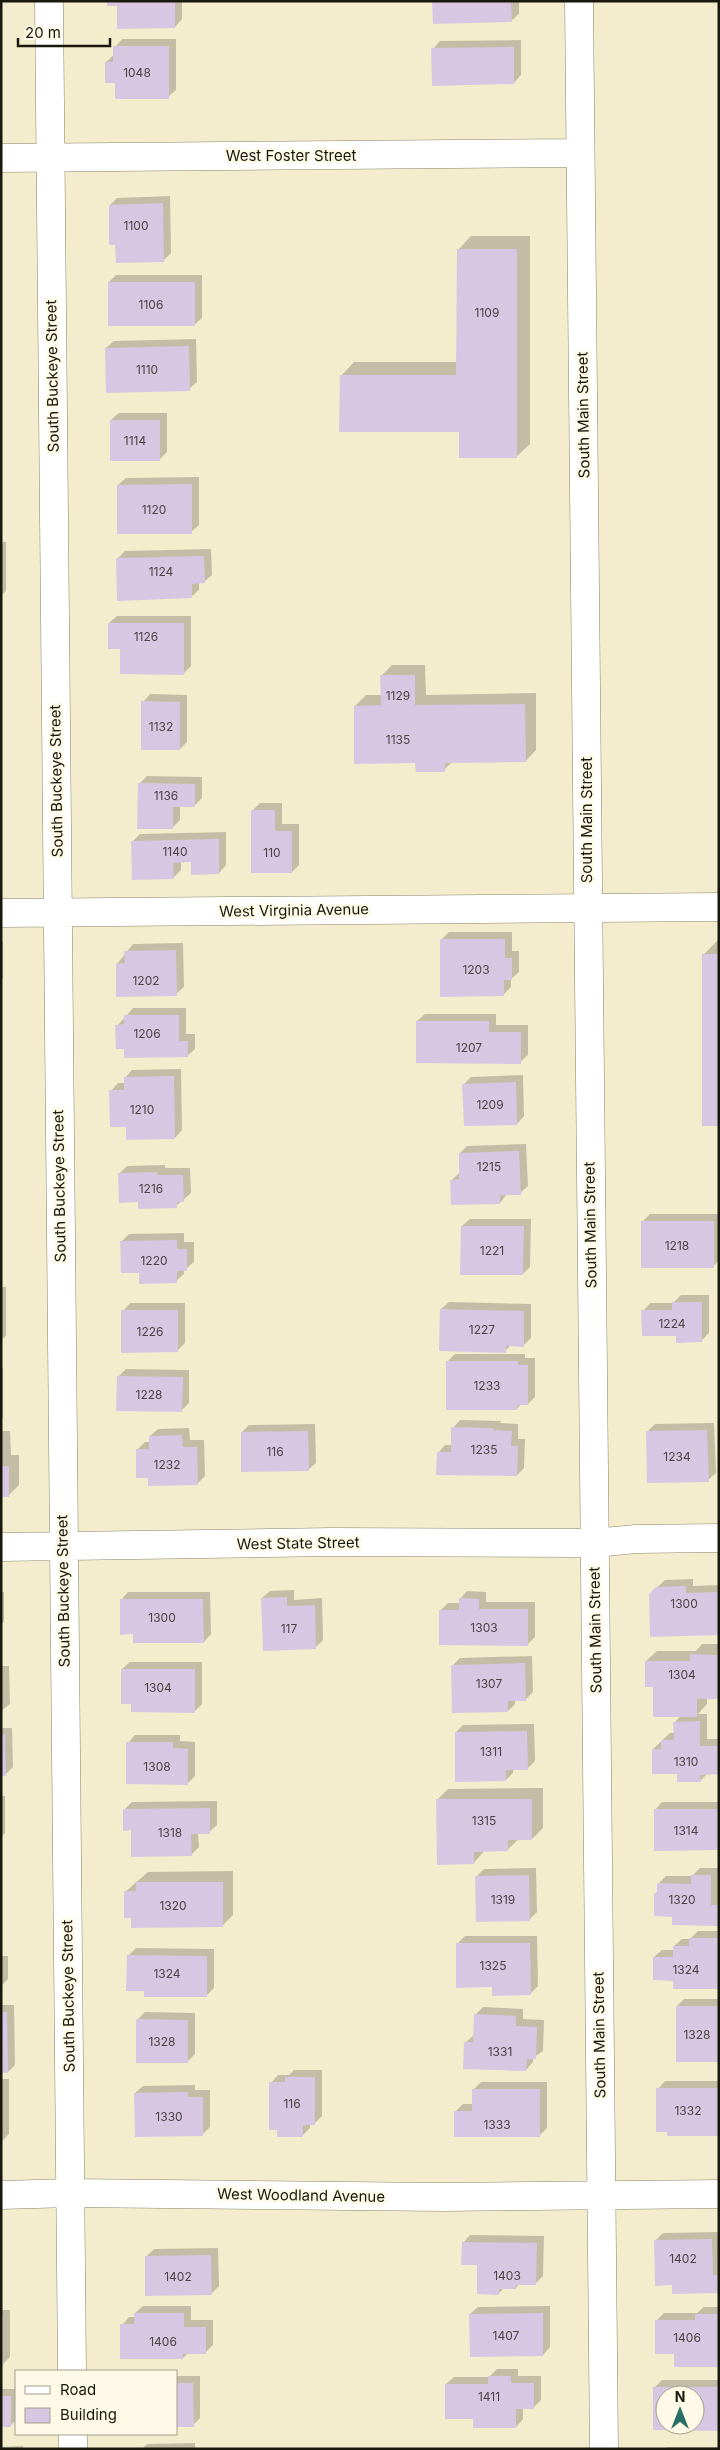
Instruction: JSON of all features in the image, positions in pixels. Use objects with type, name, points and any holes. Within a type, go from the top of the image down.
[{"type":"street","name":"South Buckeye Street","points":[[48,1],[72,2370]]},
{"type":"street","name":"South Main Street","points":[[579,1],[604,2449]]},
{"type":"street","name":"West Foster Street","points":[[1,158],[580,152]]},
{"type":"street","name":"West Virginia Avenue","points":[[1,913],[719,907]]},
{"type":"street","name":"West State Street","points":[[1,1547],[332,1542],[594,1543],[636,1539],[719,1538]]},
{"type":"street","name":"West Woodland Avenue","points":[[1,2195],[71,2193],[442,2197],[719,2194]]},
{"type":"street","points":[[73,2435],[73,2449]]},
{"type":"building","points":[[107,1],[175,1],[175,28],[117,29],[117,6],[107,6]]},
{"type":"building","points":[[432,1],[511,1],[512,22],[433,24]]},
{"type":"building","points":[[113,46],[169,46],[169,99],[115,99],[115,83],[105,83],[105,62],[113,62]]},
{"type":"building","points":[[514,47],[514,84],[432,86],[431,48]]},
{"type":"building","points":[[163,203],[164,262],[116,263],[115,245],[109,245],[109,205]]},
{"type":"building","points":[[457,249],[517,249],[517,458],[459,458],[459,432],[339,432],[340,375],[456,375]]},
{"type":"building","points":[[108,282],[195,282],[195,326],[108,326]]},
{"type":"building","points":[[189,346],[190,391],[106,393],[105,348]]},
{"type":"building","points":[[110,420],[160,420],[160,461],[110,461]]},
{"type":"building","points":[[192,484],[192,534],[117,534],[117,485]]},
{"type":"building","points":[[204,556],[205,583],[192,584],[192,598],[117,601],[116,558]]},
{"type":"building","points":[[108,623],[184,623],[184,675],[120,674],[120,649],[108,649]]},
{"type":"building","points":[[380,675],[415,675],[415,705],[525,704],[526,762],[445,763],[445,772],[416,772],[415,763],[354,764],[354,706],[381,705]]},
{"type":"building","points":[[141,701],[180,702],[180,750],[141,750]]},
{"type":"building","points":[[138,783],[195,784],[195,807],[173,807],[173,829],[137,829]]},
{"type":"building","points":[[251,810],[275,810],[275,831],[292,831],[292,873],[251,873]]},
{"type":"building","points":[[219,839],[219,874],[191,875],[191,862],[173,863],[174,879],[132,880],[131,841]]},
{"type":"building","points":[[440,939],[505,939],[505,958],[512,958],[512,980],[504,980],[504,996],[440,997]]},
{"type":"building","points":[[176,950],[177,996],[116,997],[116,964],[125,963],[124,951]]},
{"type":"building","points":[[702,954],[719,954],[719,1126],[702,1126]]},
{"type":"building","points":[[124,1015],[179,1015],[179,1041],[188,1041],[188,1057],[124,1058],[124,1049],[116,1049],[115,1025],[124,1024]]},
{"type":"building","points":[[416,1021],[489,1021],[489,1032],[521,1032],[521,1064],[416,1063]]},
{"type":"building","points":[[174,1076],[175,1139],[126,1140],[126,1127],[110,1127],[109,1090],[124,1090],[124,1077]]},
{"type":"building","points":[[516,1082],[517,1125],[464,1126],[462,1084]]},
{"type":"building","points":[[519,1151],[521,1195],[500,1195],[500,1204],[451,1205],[450,1180],[459,1179],[459,1153]]},
{"type":"building","points":[[157,1172],[158,1175],[183,1175],[184,1202],[177,1202],[177,1208],[138,1209],[138,1202],[119,1203],[118,1173]]},
{"type":"building","points":[[641,1221],[714,1221],[714,1268],[641,1268]]},
{"type":"building","points":[[461,1226],[524,1226],[523,1275],[460,1275]]},
{"type":"building","points":[[177,1240],[177,1249],[187,1249],[187,1271],[177,1271],[177,1283],[139,1284],[139,1273],[121,1273],[120,1241]]},
{"type":"building","points":[[672,1302],[702,1302],[702,1342],[676,1343],[676,1336],[642,1336],[641,1310],[672,1310]]},
{"type":"building","points":[[440,1309],[524,1311],[524,1347],[506,1346],[506,1353],[439,1351]]},
{"type":"building","points":[[121,1310],[178,1310],[178,1352],[121,1353]]},
{"type":"building","points":[[446,1361],[518,1361],[518,1365],[528,1365],[528,1405],[517,1405],[517,1410],[446,1410]]},
{"type":"building","points":[[117,1376],[183,1377],[182,1412],[116,1411]]},
{"type":"building","points":[[451,1427],[494,1428],[493,1430],[512,1431],[511,1446],[518,1446],[517,1476],[436,1475],[437,1452],[451,1452]]},
{"type":"building","points":[[707,1430],[709,1482],[647,1483],[646,1431]]},
{"type":"building","points":[[308,1431],[309,1471],[241,1472],[241,1432]]},
{"type":"building","points":[[182,1435],[183,1447],[197,1447],[198,1485],[148,1486],[148,1478],[136,1478],[136,1449],[149,1449],[149,1436]]},
{"type":"building","points":[[1,1466],[9,1466],[9,1497],[1,1497]]},
{"type":"building","points":[[686,1586],[686,1593],[719,1592],[719,1635],[650,1637],[649,1594],[656,1587]]},
{"type":"building","points":[[287,1597],[287,1606],[315,1605],[316,1649],[263,1651],[261,1598]]},
{"type":"building","points":[[459,1598],[479,1599],[479,1609],[528,1609],[528,1646],[439,1645],[439,1610],[459,1610]]},
{"type":"building","points":[[120,1599],[203,1599],[204,1643],[133,1643],[133,1634],[120,1635]]},
{"type":"building","points":[[690,1654],[719,1655],[719,1699],[697,1699],[697,1717],[653,1717],[653,1687],[645,1687],[645,1661],[690,1661]]},
{"type":"building","points":[[525,1663],[526,1701],[508,1701],[508,1712],[452,1713],[451,1665]]},
{"type":"building","points":[[121,1669],[195,1669],[195,1713],[131,1712],[131,1704],[121,1704]]},
{"type":"building","points":[[700,1721],[700,1746],[719,1746],[719,1774],[700,1775],[701,1782],[677,1782],[677,1774],[652,1774],[652,1749],[661,1749],[661,1740],[674,1740],[673,1722]]},
{"type":"building","points":[[527,1731],[528,1770],[506,1770],[506,1781],[455,1782],[455,1732]]},
{"type":"building","points":[[5,1734],[6,1776],[1,1776],[1,1735]]},
{"type":"building","points":[[126,1742],[173,1742],[173,1748],[188,1749],[188,1785],[126,1784]]},
{"type":"building","points":[[436,1799],[532,1799],[532,1840],[508,1840],[508,1851],[474,1852],[474,1864],[437,1865]]},
{"type":"building","points":[[210,1808],[210,1834],[191,1834],[192,1856],[131,1857],[131,1830],[123,1831],[123,1809]]},
{"type":"building","points":[[654,1809],[719,1809],[719,1850],[654,1851]]},
{"type":"building","points":[[529,1875],[530,1921],[476,1922],[475,1876]]},
{"type":"building","points":[[691,1875],[711,1875],[711,1905],[719,1905],[719,1926],[672,1925],[672,1917],[654,1916],[654,1893],[657,1894],[657,1883],[691,1884]]},
{"type":"building","points":[[136,1882],[223,1882],[223,1927],[131,1928],[131,1918],[124,1918],[124,1891],[136,1891]]},
{"type":"building","points":[[689,1938],[719,1938],[719,1989],[673,1989],[673,1981],[653,1980],[653,1957],[673,1957],[673,1946],[689,1946]]},
{"type":"building","points":[[456,1943],[530,1943],[531,1995],[492,1996],[492,1987],[456,1988]]},
{"type":"building","points":[[127,1955],[207,1956],[207,1997],[144,1997],[144,1991],[126,1991]]},
{"type":"building","points":[[676,2006],[719,2006],[719,2062],[676,2062]]},
{"type":"building","points":[[1,2012],[7,2012],[8,2073],[1,2073]]},
{"type":"building","points":[[474,2014],[516,2016],[516,2026],[537,2027],[536,2059],[527,2059],[526,2071],[463,2069],[464,2042],[473,2042]]},
{"type":"building","points":[[136,2019],[188,2020],[188,2063],[136,2063]]},
{"type":"building","points":[[285,2077],[315,2077],[315,2125],[303,2125],[303,2137],[277,2137],[277,2130],[269,2130],[269,2082],[285,2082]]},
{"type":"building","points":[[656,2088],[719,2088],[719,2136],[667,2136],[667,2132],[656,2132]]},
{"type":"building","points":[[472,2089],[540,2089],[540,2137],[454,2137],[454,2111],[472,2111]]},
{"type":"building","points":[[188,2092],[188,2097],[203,2097],[203,2136],[135,2137],[134,2093]]},
{"type":"building","points":[[712,2239],[713,2275],[719,2275],[719,2293],[672,2294],[672,2285],[655,2286],[654,2240]]},
{"type":"building","points":[[462,2242],[537,2243],[536,2285],[516,2285],[516,2289],[499,2289],[499,2295],[477,2294],[477,2265],[461,2265]]},
{"type":"building","points":[[211,2255],[212,2295],[145,2296],[145,2256]]},
{"type":"building","points":[[134,2313],[184,2313],[184,2327],[206,2327],[206,2354],[183,2354],[183,2359],[120,2359],[120,2324],[134,2324]]},
{"type":"building","points":[[543,2313],[543,2356],[470,2357],[469,2314]]},
{"type":"building","points":[[695,2314],[719,2314],[719,2367],[674,2367],[674,2354],[655,2354],[655,2320],[695,2320]]},
{"type":"building","points":[[1,2317],[3,2317],[3,2365],[1,2365]]},
{"type":"building","points":[[488,2376],[511,2376],[511,2383],[534,2383],[534,2409],[516,2409],[516,2428],[473,2428],[473,2419],[445,2419],[445,2384],[488,2384]]},
{"type":"building","points":[[178,2383],[193,2383],[194,2427],[178,2427]]},
{"type":"building","points":[[653,2387],[655,2387],[655,2430],[653,2430]]},
{"type":"building","points":[[705,2387],[719,2387],[719,2431],[705,2431]]},
{"type":"building","points":[[1,2396],[11,2396],[11,2427],[1,2427]]}]
